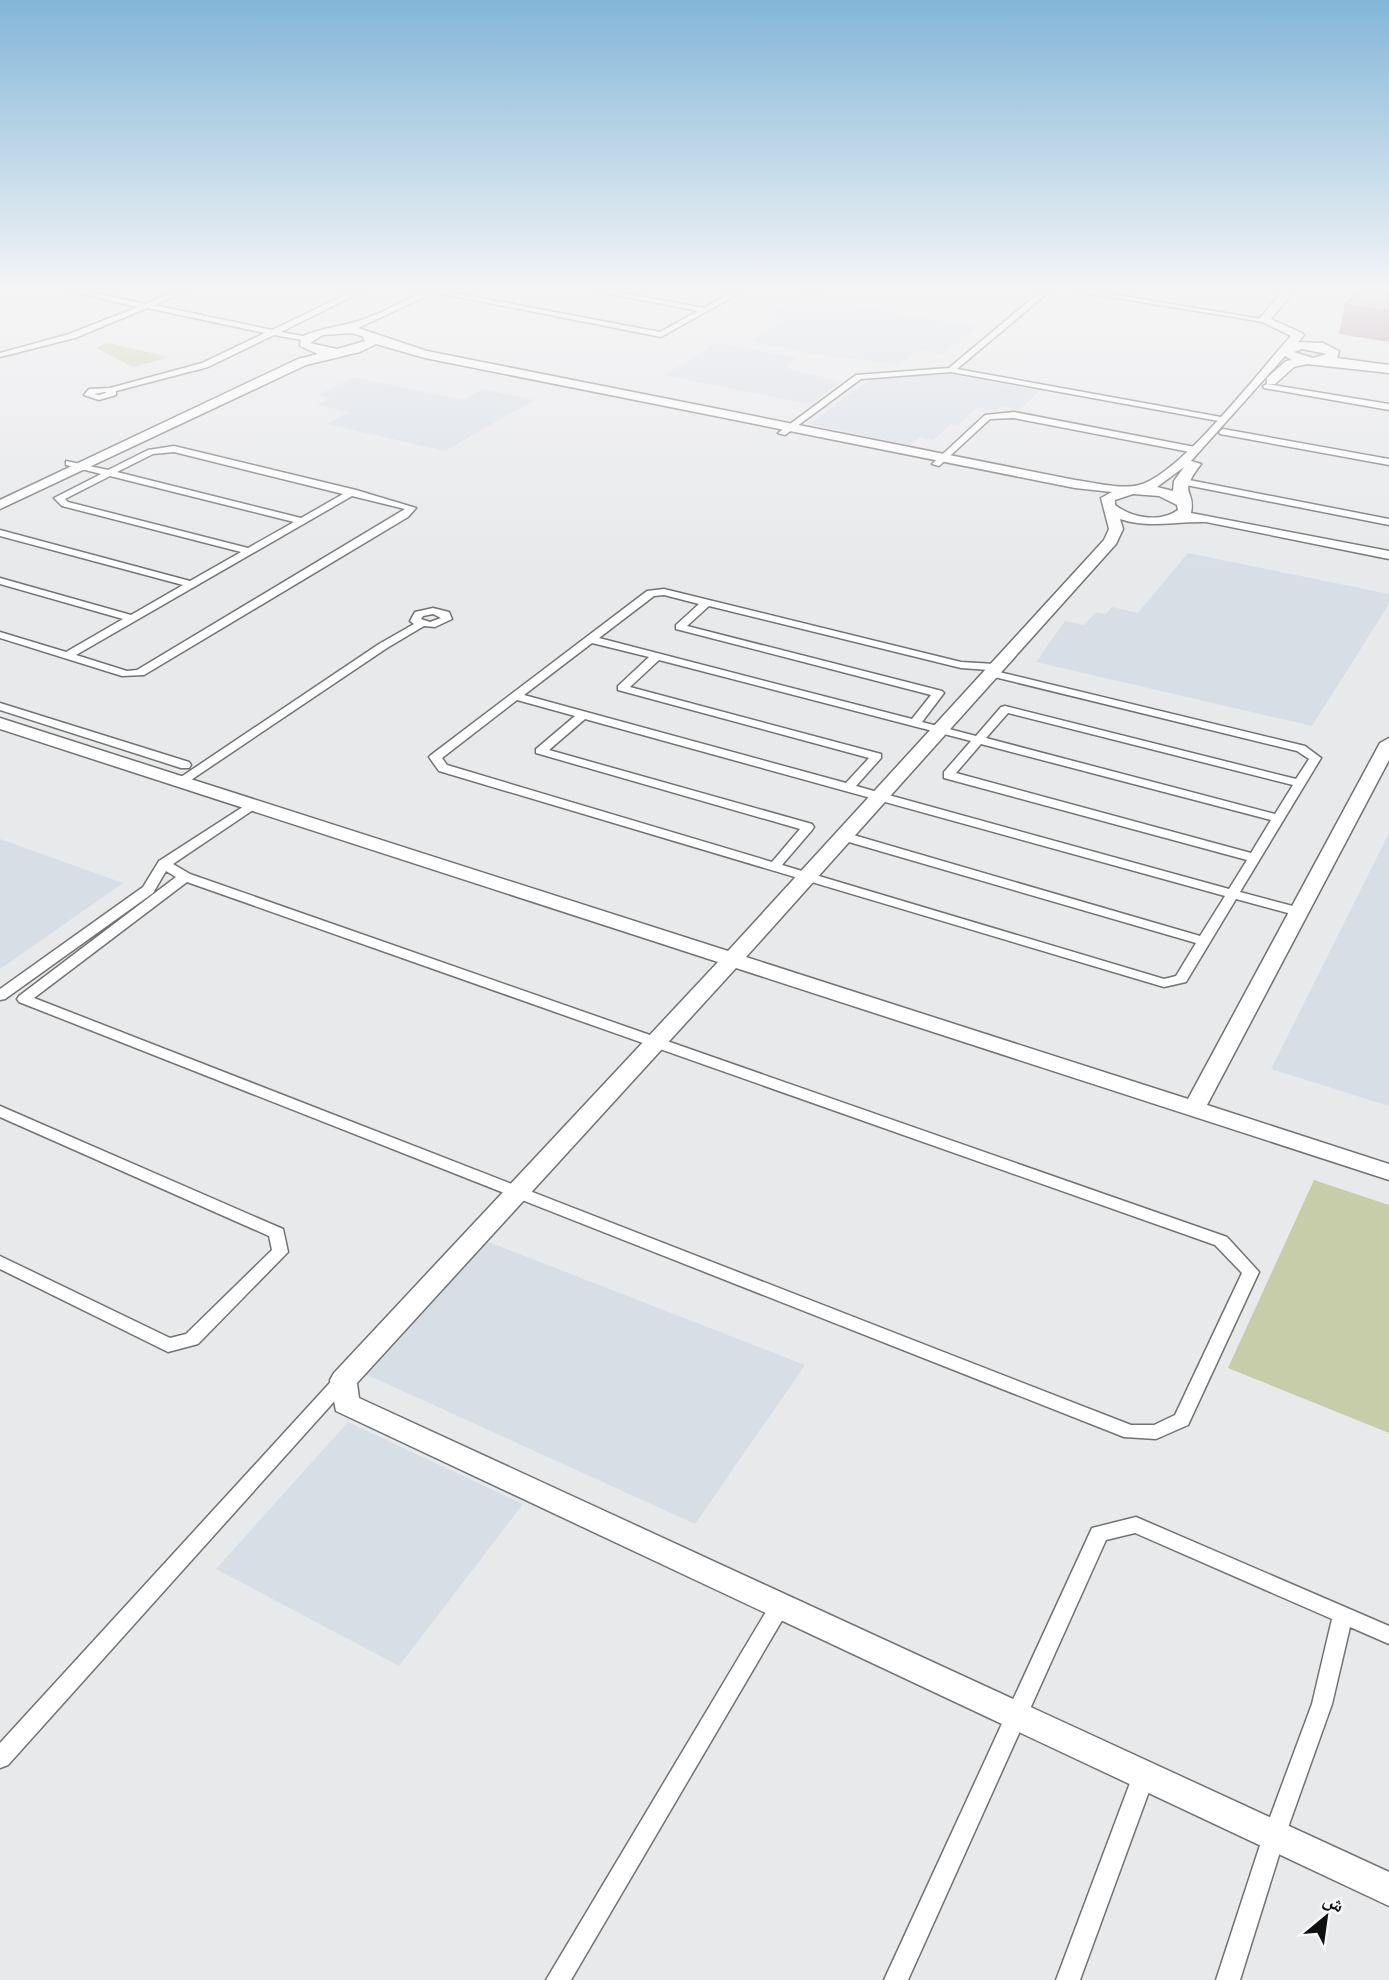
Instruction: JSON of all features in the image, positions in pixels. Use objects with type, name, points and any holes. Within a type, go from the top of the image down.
[{"type":"street","points":[[111,390],[136,383]]},
{"type":"street","points":[[0,495],[237,383]]},
{"type":"street","points":[[0,505],[260,383]]},
{"type":"street","points":[[538,383],[787,429],[850,383]]},
{"type":"street","points":[[567,383],[940,460],[1074,484],[1165,493],[1176,510]]},
{"type":"street","points":[[1016,383],[1389,462]]},
{"type":"street","points":[[1176,510],[1179,481],[1258,383]]},
{"type":"street","points":[[1111,541],[1116,529],[1108,506],[1113,494],[1137,489],[1163,479],[1269,383]]},
{"type":"street","points":[[1266,386],[1389,407]]},
{"type":"street","points":[[940,460],[988,417],[1003,414],[1195,450]]},
{"type":"street","points":[[0,635],[125,674],[140,673],[411,509],[353,492],[174,449],[151,452],[60,498],[65,504],[249,551]]},
{"type":"street","points":[[940,460],[1108,506],[1126,517],[1176,510],[1389,546]]},
{"type":"street","points":[[69,463],[303,521]]},
{"type":"street","points":[[1179,481],[1389,522]]},
{"type":"street","points":[[66,656],[353,492]]},
{"type":"street","points":[[0,1758],[343,1380],[846,837],[990,672],[1111,541],[1176,510],[1389,555]]},
{"type":"street","points":[[0,533],[191,584]]},
{"type":"street","points":[[0,581],[131,618]]},
{"type":"street","points":[[664,592],[706,603],[1301,748],[1315,758],[1181,979],[1164,983],[443,768],[435,757],[651,593],[664,592]]},
{"type":"street","points":[[706,603],[680,627],[938,693],[915,723]]},
{"type":"street","points":[[0,723],[183,773],[421,624]]},
{"type":"street","points":[[591,639],[1278,818]]},
{"type":"street","points":[[657,656],[622,688],[877,756],[848,788]]},
{"type":"street","points":[[515,696],[1299,912]]},
{"type":"street","points":[[0,706],[183,773],[251,805],[1389,1172]]},
{"type":"street","points":[[1254,858],[948,775],[1005,709],[1299,783]]},
{"type":"street","points":[[583,715],[540,751],[808,827],[774,867]]},
{"type":"street","points":[[1194,1109],[1389,743]]},
{"type":"street","points":[[0,999],[148,890],[164,864],[251,805]]},
{"type":"street","points":[[846,837],[1204,942]]},
{"type":"street","points":[[0,999],[24,999],[1130,1432],[1156,1432],[1182,1420],[1251,1272],[1221,1241],[185,877],[164,864]]},
{"type":"street","points":[[24,999],[185,877]]},
{"type":"street","points":[[0,1111],[277,1233],[280,1252],[192,1339],[168,1345],[0,1262]]},
{"type":"street","points":[[343,1380],[346,1404],[1389,1889]]},
{"type":"street","points":[[896,1980],[1099,1534],[1136,1525],[1389,1635]]},
{"type":"street","points":[[558,1980],[780,1606]]},
{"type":"street","points":[[1228,1980],[1274,1836],[1322,1704],[1343,1615]]},
{"type":"street","points":[[1068,1980],[1144,1775]]},
{"type":"shaded area","points":[[341,383],[384,383],[463,400],[482,389],[534,400],[445,451],[327,424],[349,412],[317,405],[330,398],[318,395]]},
{"type":"shaded area","points":[[706,383],[839,383],[809,404]]},
{"type":"shaded area","points":[[864,383],[999,383],[1040,391],[1019,410],[1002,406],[997,410],[975,408],[958,426],[951,424],[933,440],[920,437],[910,445],[810,424]]},
{"type":"shaded area","points":[[1188,553],[1389,594],[1389,604],[1312,726],[1036,662],[1065,621],[1084,625],[1096,612],[1106,614],[1112,607],[1138,613]]},
{"type":"shaded area","points":[[1389,833],[1389,1106],[1271,1069]]},
{"type":"shaded area","points":[[0,839],[123,883],[0,969]]},
{"type":"shaded area","points":[[486,1241],[805,1365],[695,1524],[361,1372]]},
{"type":"shaded area","points":[[348,1422],[523,1504],[399,1666],[216,1569]]},
{"type":"green space","points":[[1314,1180],[1389,1205],[1389,1433],[1228,1368]]}]
